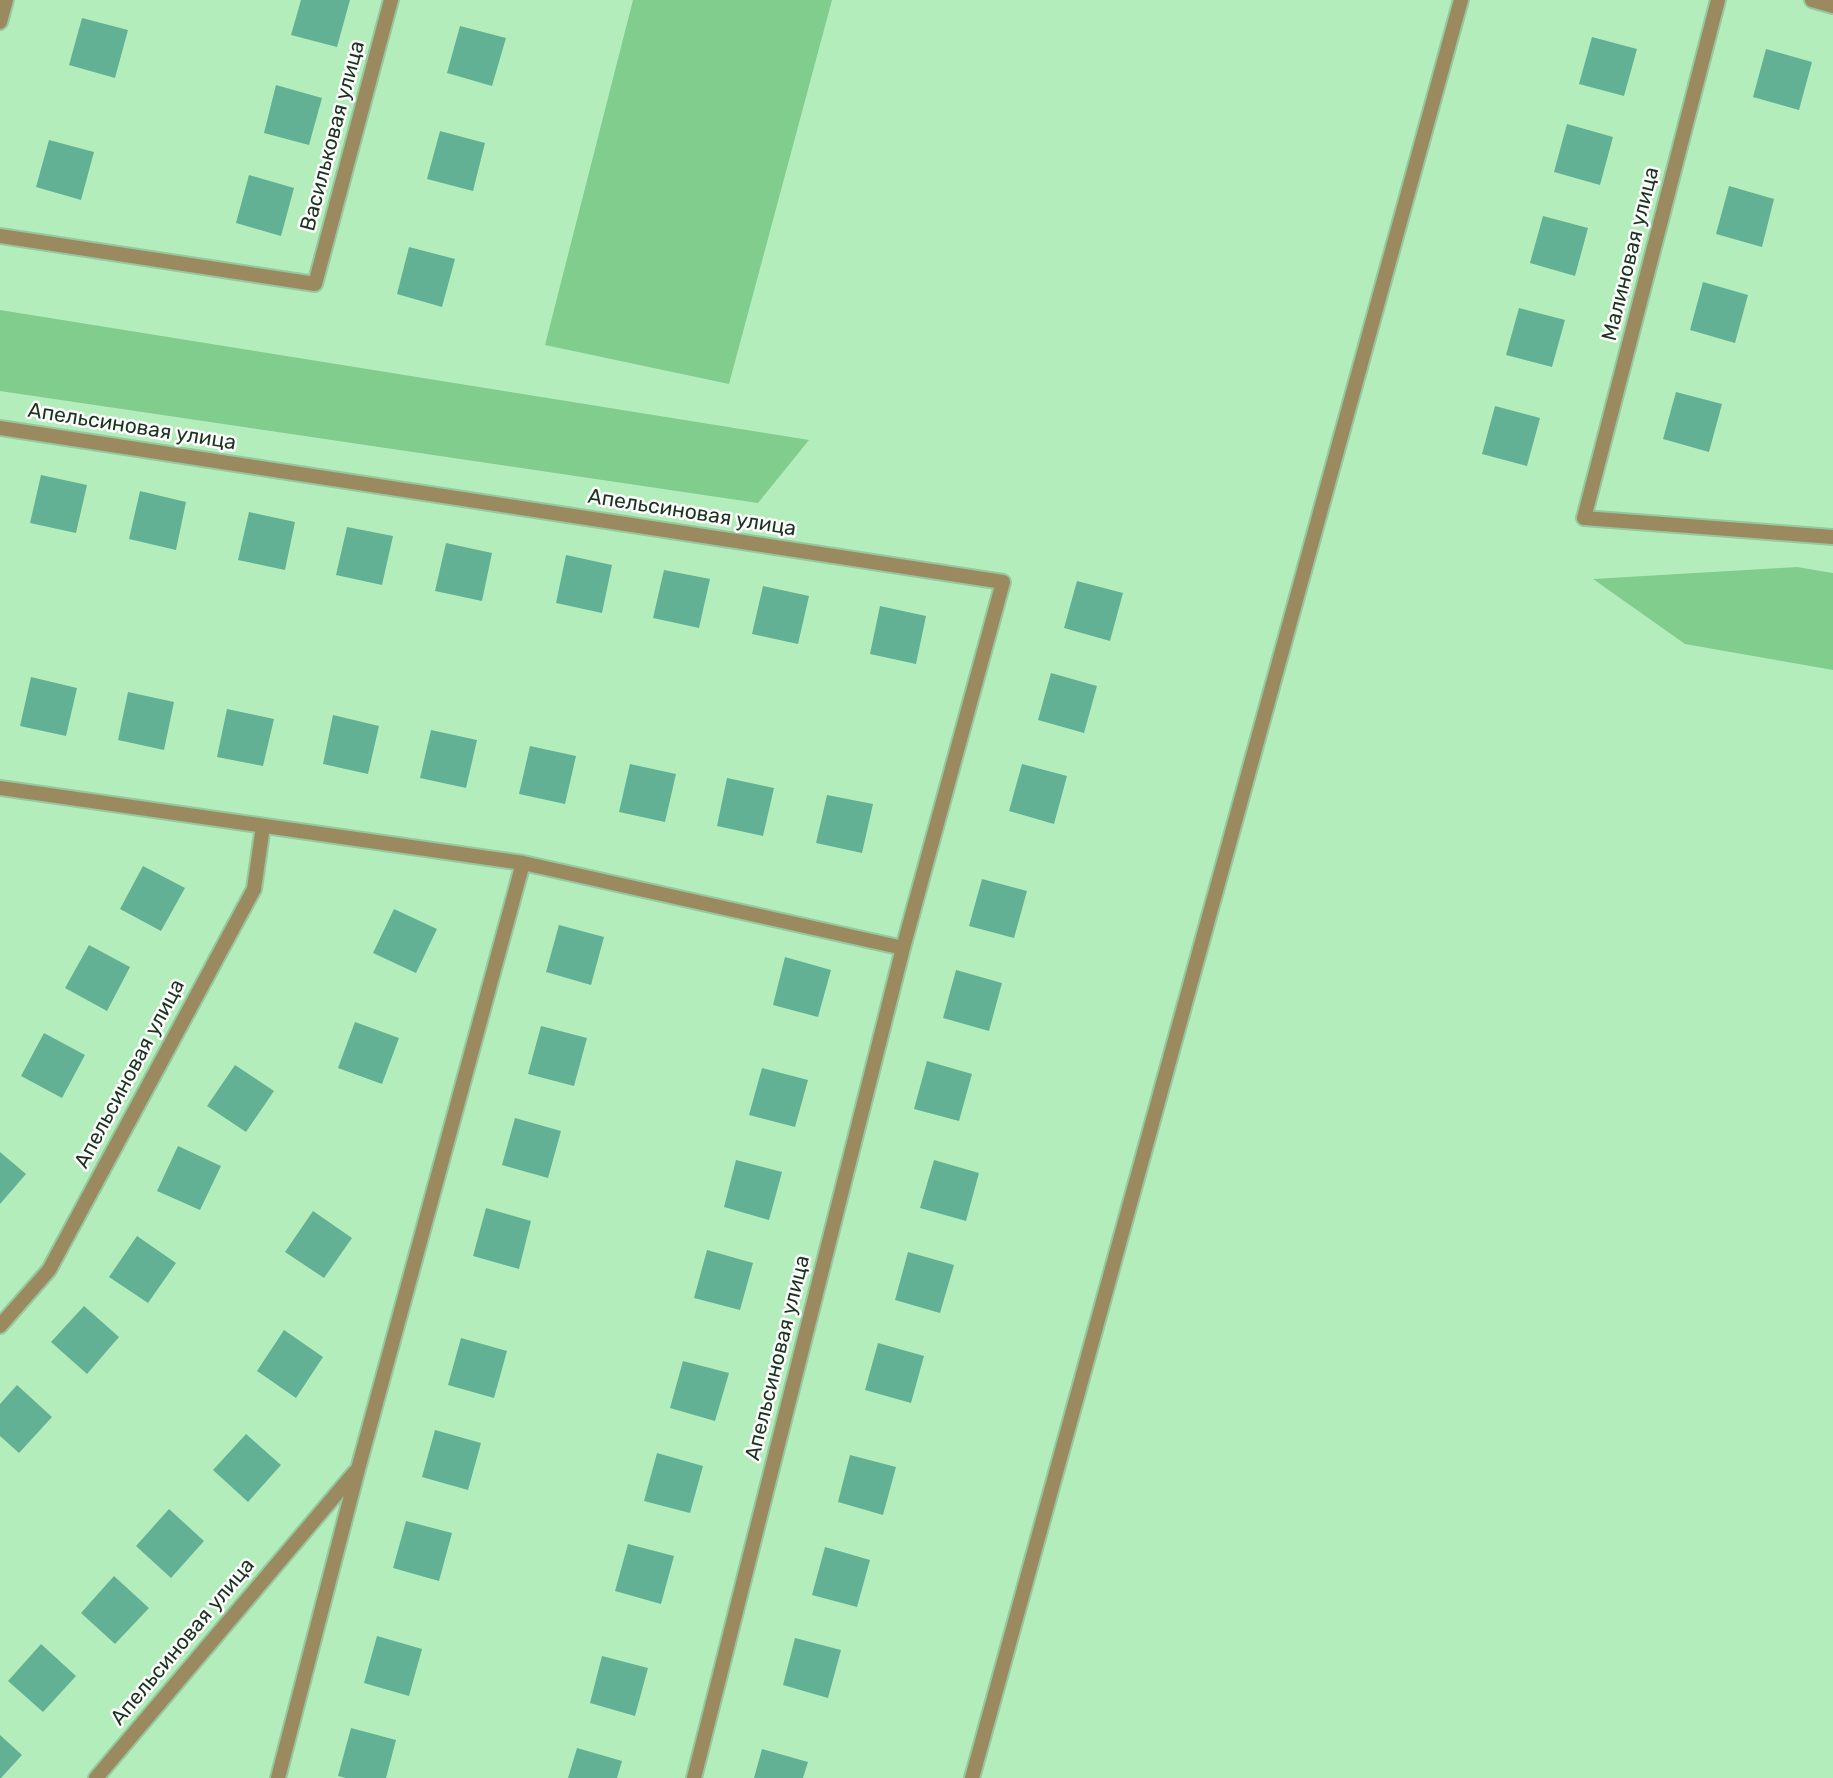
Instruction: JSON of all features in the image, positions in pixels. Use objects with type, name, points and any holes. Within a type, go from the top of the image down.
[{"type":"street","points":[[0,22],[6,0]]},
{"type":"street","name":"Васильковая улица","points":[[0,236],[315,284],[391,0]]},
{"type":"street","points":[[972,1778],[1461,0]]},
{"type":"street","name":"Малиновая улица","points":[[1718,0],[1584,518],[1833,537]]},
{"type":"street","points":[[1812,0],[1833,6]]},
{"type":"street","name":"Апельсиновая улица","points":[[0,428],[1003,582],[903,948],[694,1778]]},
{"type":"street","points":[[0,788],[523,863],[903,948]]},
{"type":"street","name":"Апельсиновая улица","points":[[0,1326],[49,1270],[254,889],[263,826]]},
{"type":"street","name":"Апельсиновая улица","points":[[278,1778],[358,1469],[523,863]]},
{"type":"street","name":"Апельсиновая улица","points":[[96,1778],[358,1469]]},
{"type":"green space","points":[[633,0],[832,0],[729,384],[545,345]]},
{"type":"green space","points":[[0,310],[809,440],[758,503],[0,391]]},
{"type":"green space","points":[[1797,567],[1833,573],[1833,670],[1685,644],[1593,579]]},
{"type":"building","points":[[301,0],[350,0],[337,47],[291,35]]},
{"type":"building","points":[[82,18],[128,30],[115,78],[69,65]]},
{"type":"building","points":[[460,26],[506,38],[492,86],[447,73]]},
{"type":"building","points":[[1592,37],[1637,49],[1624,96],[1579,84]]},
{"type":"building","points":[[1766,49],[1812,62],[1799,110],[1753,97]]},
{"type":"building","points":[[276,85],[322,98],[309,145],[264,133]]},
{"type":"building","points":[[1567,124],[1613,137],[1600,185],[1554,172]]},
{"type":"building","points":[[440,131],[485,143],[473,191],[427,179]]},
{"type":"building","points":[[49,140],[94,152],[81,200],[36,187]]},
{"type":"building","points":[[249,175],[294,188],[281,236],[236,223]]},
{"type":"building","points":[[1729,186],[1774,199],[1762,247],[1716,234]]},
{"type":"building","points":[[1543,216],[1588,228],[1575,276],[1530,263]]},
{"type":"building","points":[[409,247],[455,259],[442,307],[397,294]]},
{"type":"building","points":[[1703,282],[1748,295],[1735,343],[1690,330]]},
{"type":"building","points":[[1519,308],[1565,320],[1552,367],[1506,355]]},
{"type":"building","points":[[1676,392],[1722,404],[1709,452],[1663,439]]},
{"type":"building","points":[[1495,406],[1540,418],[1527,466],[1482,454]]},
{"type":"building","points":[[41,475],[87,485],[76,533],[30,523]]},
{"type":"building","points":[[140,491],[186,502],[176,550],[129,539]]},
{"type":"building","points":[[249,512],[295,522],[285,570],[238,560]]},
{"type":"building","points":[[347,527],[393,536],[382,585],[336,575]]},
{"type":"building","points":[[446,543],[492,553],[482,601],[435,591]]},
{"type":"building","points":[[566,555],[612,565],[602,613],[556,603]]},
{"type":"building","points":[[664,570],[710,579],[699,628],[653,618]]},
{"type":"building","points":[[1077,581],[1123,593],[1110,641],[1064,628]]},
{"type":"building","points":[[763,586],[809,596],[798,644],[752,634]]},
{"type":"building","points":[[880,606],[926,616],[916,664],[870,654]]},
{"type":"building","points":[[1051,673],[1097,686],[1084,733],[1038,720]]},
{"type":"building","points":[[31,677],[77,688],[66,736],[20,726]]},
{"type":"building","points":[[128,692],[174,702],[164,750],[118,740]]},
{"type":"building","points":[[227,709],[274,719],[263,766],[217,757]]},
{"type":"building","points":[[333,715],[379,726],[368,774],[323,764]]},
{"type":"building","points":[[431,730],[477,740],[466,788],[420,778]]},
{"type":"building","points":[[530,746],[576,756],[565,804],[519,794]]},
{"type":"building","points":[[630,764],[676,774],[665,822],[619,812]]},
{"type":"building","points":[[1022,764],[1067,776],[1054,824],[1009,811]]},
{"type":"building","points":[[727,778],[774,788],[763,836],[717,826]]},
{"type":"building","points":[[827,795],[873,804],[862,853],[816,843]]},
{"type":"building","points":[[143,866],[185,888],[161,931],[120,909]]},
{"type":"building","points":[[982,879],[1027,891],[1014,938],[969,926]]},
{"type":"building","points":[[394,909],[437,929],[416,973],[373,953]]},
{"type":"building","points":[[559,925],[604,937],[591,985],[546,972]]},
{"type":"building","points":[[89,945],[130,967],[107,1011],[65,988]]},
{"type":"building","points":[[785,957],[831,970],[818,1017],[773,1005]]},
{"type":"building","points":[[956,970],[1002,983],[989,1031],[943,1018]]},
{"type":"building","points":[[355,1022],[399,1038],[382,1084],[338,1068]]},
{"type":"building","points":[[541,1026],[587,1038],[574,1086],[528,1074]]},
{"type":"building","points":[[44,1033],[85,1055],[62,1098],[21,1076]]},
{"type":"building","points":[[927,1061],[972,1074],[959,1121],[914,1109]]},
{"type":"building","points":[[235,1065],[274,1091],[246,1132],[207,1106]]},
{"type":"building","points":[[762,1068],[808,1080],[795,1127],[749,1115]]},
{"type":"building","points":[[515,1118],[561,1131],[548,1178],[502,1165]]},
{"type":"building","points":[[178,1146],[221,1166],[200,1210],[157,1191]]},
{"type":"building","points":[[0,1152],[26,1174],[0,1204]]},
{"type":"building","points":[[736,1160],[782,1172],[769,1220],[724,1207]]},
{"type":"building","points":[[934,1160],[979,1173],[966,1221],[920,1208]]},
{"type":"building","points":[[486,1208],[531,1221],[519,1269],[473,1256]]},
{"type":"building","points":[[313,1211],[352,1238],[324,1278],[285,1252]]},
{"type":"building","points":[[137,1236],[176,1263],[148,1303],[109,1277]]},
{"type":"building","points":[[707,1250],[753,1263],[740,1310],[694,1298]]},
{"type":"building","points":[[908,1252],[954,1265],[940,1313],[895,1300]]},
{"type":"building","points":[[84,1306],[119,1337],[87,1374],[51,1342]]},
{"type":"building","points":[[284,1330],[323,1357],[296,1398],[257,1371]]},
{"type":"building","points":[[461,1338],[507,1351],[494,1398],[448,1385]]},
{"type":"building","points":[[878,1343],[924,1356],[911,1403],[865,1390]]},
{"type":"building","points":[[683,1361],[729,1373],[715,1421],[670,1408]]},
{"type":"building","points":[[17,1385],[52,1417],[19,1453],[0,1436],[0,1404]]},
{"type":"building","points":[[435,1430],[481,1443],[468,1490],[422,1477]]},
{"type":"building","points":[[246,1434],[281,1465],[248,1502],[213,1470]]},
{"type":"building","points":[[657,1453],[703,1466],[690,1513],[644,1501]]},
{"type":"building","points":[[850,1455],[896,1467],[883,1515],[838,1502]]},
{"type":"building","points":[[169,1509],[204,1541],[171,1578],[136,1546]]},
{"type":"building","points":[[406,1521],[452,1533],[439,1581],[393,1568]]},
{"type":"building","points":[[628,1544],[674,1556],[661,1604],[615,1591]]},
{"type":"building","points":[[825,1547],[870,1560],[857,1607],[812,1595]]},
{"type":"building","points":[[114,1576],[149,1608],[115,1644],[81,1613]]},
{"type":"building","points":[[377,1636],[422,1649],[409,1696],[364,1683]]},
{"type":"building","points":[[795,1638],[841,1650],[828,1698],[783,1685]]},
{"type":"building","points":[[41,1644],[76,1676],[43,1712],[8,1681]]},
{"type":"building","points":[[602,1656],[648,1668],[635,1716],[590,1703]]},
{"type":"building","points":[[351,1728],[396,1740],[386,1778],[338,1776]]},
{"type":"building","points":[[0,1735],[22,1755],[1,1778],[0,1778]]},
{"type":"building","points":[[577,1748],[622,1761],[617,1778],[568,1778]]},
{"type":"building","points":[[762,1749],[808,1762],[803,1778],[754,1778]]}]
